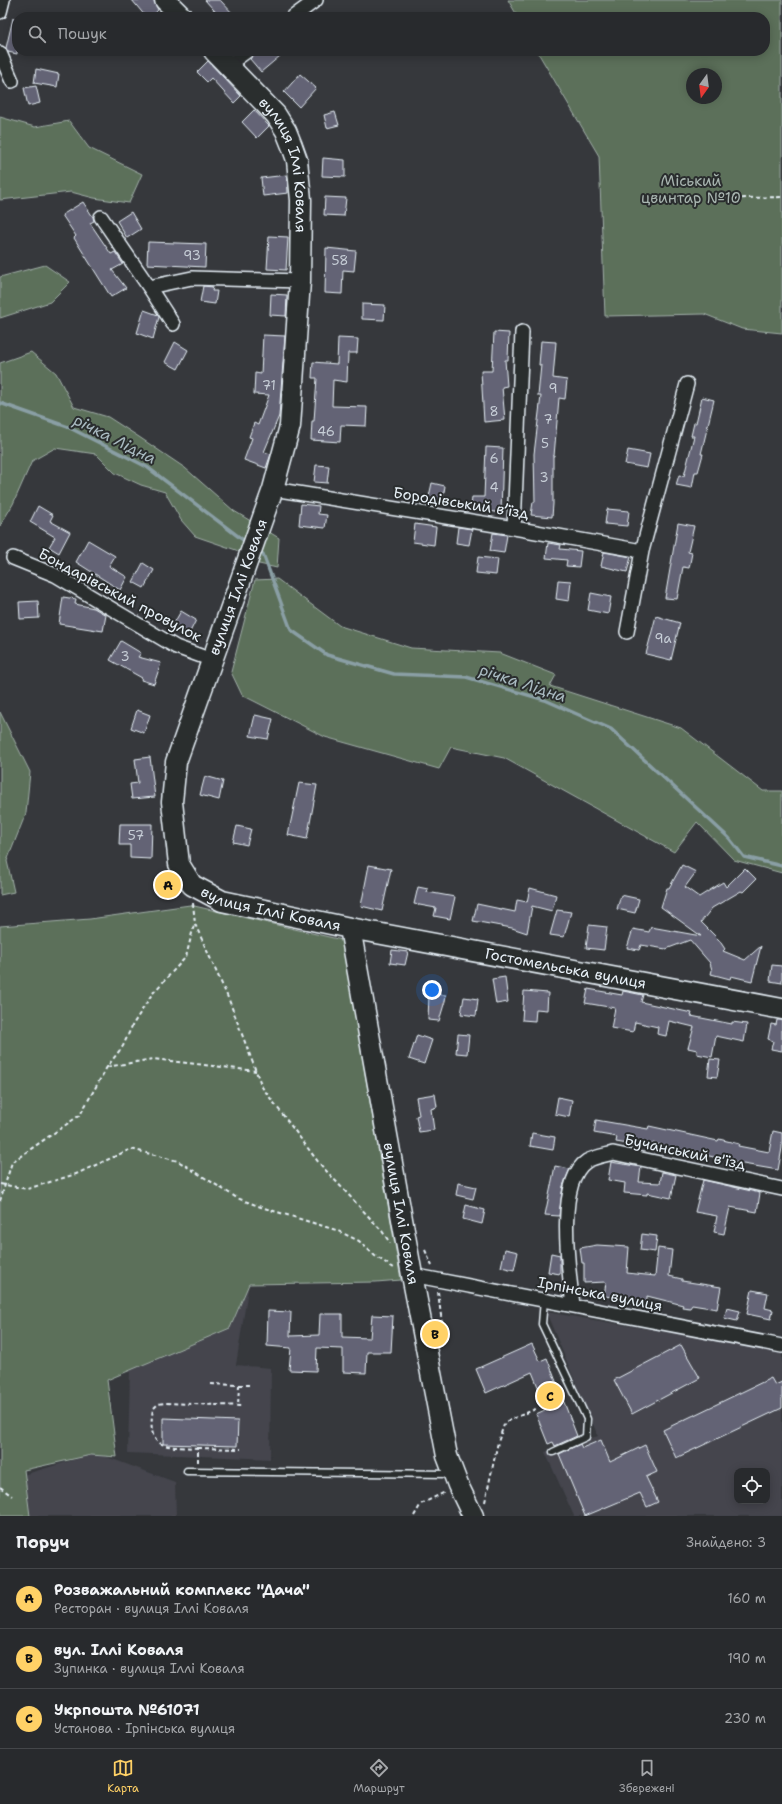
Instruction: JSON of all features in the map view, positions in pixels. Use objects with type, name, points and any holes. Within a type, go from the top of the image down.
[{"type":"main road","points":[[165,0],[177,12]]},
{"type":"main road","name":"вулиця Іллі Коваля","points":[[219,56],[276,115],[286,131],[292,146],[297,160],[301,193],[300,281],[290,426],[273,489],[176,762],[172,802],[179,864],[192,885],[222,901],[350,928],[412,1275],[447,1456],[456,1480],[477,1509]]},
{"type":"main road","name":"Гостомельська вулиця","points":[[350,928],[782,1009]]},
{"type":"street","points":[[0,12],[3,0]]},
{"type":"street","points":[[300,12],[316,0]]},
{"type":"street","points":[[0,53],[12,81]]},
{"type":"street","points":[[228,65],[241,56]]},
{"type":"street","points":[[101,217],[150,286],[173,324]]},
{"type":"street","points":[[150,286],[192,278],[300,281]]},
{"type":"street","points":[[514,528],[522,332]]},
{"type":"street","points":[[627,632],[642,551],[687,384]]},
{"type":"street","name":"Бородівський в’їзд","points":[[273,489],[514,528],[642,551]]},
{"type":"street","name":"Бондарівський провулок","points":[[13,558],[55,575],[176,647],[212,660]]},
{"type":"street","name":"Бучанський в'їзд","points":[[573,1305],[565,1237],[570,1191],[576,1174],[587,1161],[614,1152],[782,1189]]},
{"type":"street","name":"Ірпінська вулиця","points":[[412,1275],[781,1343]]},
{"type":"lane","points":[[544,1300],[542,1324],[587,1419],[586,1437],[553,1452]]},
{"type":"lane","points":[[187,1471],[456,1480]]},
{"type":"path","points":[[714,199],[782,197]]},
{"type":"path","points":[[0,1201],[12,1162],[80,1115],[107,1067],[123,1046],[132,1026],[152,994],[186,957],[195,924],[192,885]]},
{"type":"path","points":[[195,924],[229,1000],[262,1087],[319,1163],[382,1231],[390,1244]]},
{"type":"path","points":[[107,1067],[153,1059],[256,1071]]},
{"type":"path","points":[[0,1184],[27,1189],[76,1174],[131,1149],[178,1161],[237,1198],[336,1230],[359,1241],[375,1256],[389,1266],[412,1275]]},
{"type":"path","points":[[423,1248],[429,1258],[437,1279],[443,1331],[440,1346]]},
{"type":"path","points":[[210,1384],[249,1385]]},
{"type":"path","points":[[238,1406],[239,1385]]},
{"type":"path","points":[[241,1449],[198,1448],[163,1445],[155,1439],[151,1432],[153,1408],[158,1404],[243,1406]]},
{"type":"path","points":[[477,1509],[484,1507],[498,1442],[505,1422],[538,1408]]},
{"type":"path","points":[[197,1471],[198,1448]]},
{"type":"path","points":[[414,1516],[421,1504],[456,1480]]},
{"type":"path","points":[[0,1487],[12,1496]]},
{"type":"shaded area","points":[[249,1283],[236,1365],[271,1368],[270,1459],[128,1453],[130,1370],[230,1328]]},
{"type":"shaded area","points":[[546,1312],[782,1351],[782,1516],[574,1516],[545,1452],[598,1436]]},
{"type":"shaded area","points":[[96,1453],[175,1482],[176,1516],[27,1516],[23,1475]]},
{"type":"green space","name":"Міський цвинтар №10","points":[[508,0],[782,0],[782,333],[742,329],[704,314],[605,316],[599,156],[540,56],[770,56],[770,12],[515,12]]},
{"type":"green space","points":[[0,117],[35,127],[69,121],[89,148],[142,174],[129,203],[94,198],[71,192],[0,200]]},
{"type":"green space","points":[[45,265],[70,282],[50,302],[0,318],[0,277]]},
{"type":"green space","points":[[31,352],[56,373],[74,407],[108,417],[185,468],[234,511],[279,538],[277,568],[259,564],[236,550],[195,536],[181,520],[165,492],[141,485],[115,473],[96,454],[55,448],[32,461],[13,504],[0,526],[0,363]]},
{"type":"green space","points":[[277,579],[340,626],[411,648],[500,653],[556,675],[550,686],[681,728],[763,791],[782,791],[782,873],[734,860],[697,822],[674,852],[504,758],[451,747],[439,769],[325,737],[242,695],[231,672],[255,580]]},
{"type":"green space","points":[[0,712],[30,772],[26,813],[7,861],[14,892],[0,895]]},
{"type":"green space","points":[[190,905],[342,940],[401,1280],[376,1282],[249,1284],[230,1328],[107,1380],[117,1457],[91,1455],[24,1470],[30,1516],[0,1516],[0,926],[90,919]]},
{"type":"building","points":[[132,0],[154,0],[158,10],[156,12],[142,12]]},
{"type":"building","points":[[205,0],[220,0],[231,12],[216,12]]},
{"type":"building","points":[[12,22],[12,53],[8,52],[6,48]]},
{"type":"building","points":[[253,56],[280,56],[261,72],[250,59]]},
{"type":"building","points":[[208,61],[241,96],[234,103],[211,78],[207,82],[197,72]]},
{"type":"building","points":[[36,69],[59,74],[57,87],[34,83]]},
{"type":"building","points":[[300,74],[316,88],[299,107],[284,92]]},
{"type":"building","points":[[36,86],[40,103],[28,106],[24,88]]},
{"type":"building","points":[[254,110],[269,126],[257,138],[242,122]]},
{"type":"building","points":[[335,112],[339,125],[327,128],[324,115]]},
{"type":"building","points":[[323,158],[345,160],[345,177],[322,176]]},
{"type":"building","points":[[287,175],[288,193],[263,196],[261,178]]},
{"type":"building","points":[[325,197],[346,198],[344,216],[324,215]]},
{"type":"building","points":[[83,202],[93,217],[94,221],[90,223],[111,254],[115,252],[123,264],[112,270],[126,288],[111,297],[74,238],[76,236],[62,215]]},
{"type":"building","points":[[131,212],[141,229],[127,238],[117,221]]},
{"type":"building","points":[[269,236],[288,237],[286,270],[267,269]]},
{"type":"building","points":[[148,242],[206,244],[205,267],[147,264]]},
{"type":"building","points":[[326,248],[356,251],[354,271],[343,270],[342,294],[325,293]]},
{"type":"building","points":[[203,286],[213,287],[212,291],[217,291],[215,304],[200,302]]},
{"type":"building","points":[[271,294],[287,295],[286,316],[270,315]]},
{"type":"building","points":[[362,304],[385,305],[384,320],[362,319]]},
{"type":"building","points":[[144,310],[158,315],[159,317],[153,339],[137,333]]},
{"type":"building","points":[[494,332],[509,333],[508,360],[505,360],[507,386],[502,387],[505,420],[484,422],[481,371],[492,371]]},
{"type":"building","points":[[263,335],[285,336],[279,416],[264,452],[271,454],[266,468],[244,460],[252,438],[249,437],[254,423],[258,425],[269,395],[254,394],[255,373],[261,374]]},
{"type":"building","points":[[338,338],[358,339],[357,353],[348,353],[347,382],[333,380],[332,406],[367,407],[366,426],[341,425],[340,442],[311,440],[317,378],[312,378],[313,362],[337,364]]},
{"type":"building","points":[[541,341],[556,342],[553,378],[567,380],[565,399],[559,398],[553,456],[552,517],[531,515],[533,502],[535,502],[534,454],[541,396],[538,396],[541,365],[539,365]]},
{"type":"building","points":[[175,342],[188,350],[178,369],[165,362]]},
{"type":"building","points":[[702,397],[714,400],[698,472],[695,472],[692,488],[676,485],[679,475],[684,476],[694,436],[691,436],[694,423],[696,423]]},
{"type":"building","points":[[486,447],[503,448],[501,513],[471,508],[472,497],[484,497]]},
{"type":"building","points":[[628,450],[650,454],[647,468],[625,464]]},
{"type":"building","points":[[316,465],[329,466],[327,483],[314,482]]},
{"type":"building","points":[[432,483],[445,486],[442,504],[428,501]]},
{"type":"building","points":[[301,504],[319,506],[318,514],[327,515],[325,528],[299,525]]},
{"type":"building","points":[[38,506],[53,515],[50,521],[70,532],[59,553],[49,547],[55,537],[30,522]]},
{"type":"building","points":[[607,509],[629,511],[627,526],[605,524]]},
{"type":"building","points":[[678,523],[694,526],[688,552],[692,553],[689,568],[683,567],[677,599],[665,598]]},
{"type":"building","points":[[415,524],[436,527],[434,545],[413,542]]},
{"type":"building","points":[[458,527],[472,529],[469,545],[456,543]]},
{"type":"building","points":[[493,533],[507,535],[504,553],[490,551]]},
{"type":"building","points":[[88,540],[115,556],[109,566],[127,577],[120,590],[76,562]]},
{"type":"building","points":[[548,543],[561,545],[560,549],[581,551],[579,567],[566,566],[567,560],[546,558]]},
{"type":"building","points":[[604,552],[631,557],[627,572],[601,566]]},
{"type":"building","points":[[478,557],[498,559],[496,575],[476,573]]},
{"type":"building","points":[[143,563],[154,570],[144,588],[133,582]]},
{"type":"building","points":[[558,580],[571,581],[569,601],[556,599]]},
{"type":"building","points":[[591,593],[611,597],[608,614],[588,610]]},
{"type":"building","points":[[63,597],[76,599],[75,604],[94,608],[106,615],[103,631],[59,624]]},
{"type":"building","points":[[38,601],[39,618],[20,619],[19,602]]},
{"type":"building","points":[[181,611],[196,620],[189,634],[173,625]]},
{"type":"building","points":[[656,616],[680,623],[671,660],[646,654]]},
{"type":"building","points":[[121,641],[141,653],[138,657],[161,663],[154,684],[141,680],[142,678],[110,660]]},
{"type":"building","points":[[137,710],[150,715],[144,733],[131,728]]},
{"type":"building","points":[[255,715],[273,719],[268,739],[250,736]]},
{"type":"building","points":[[150,757],[155,797],[132,799],[130,784],[138,783],[135,759]]},
{"type":"building","points":[[205,776],[223,781],[219,800],[200,795]]},
{"type":"building","points":[[299,783],[317,785],[307,839],[288,835]]},
{"type":"building","points":[[120,824],[152,824],[151,859],[130,858],[130,845],[119,845]]},
{"type":"building","points":[[237,826],[251,829],[247,845],[233,842]]},
{"type":"building","points":[[369,865],[391,869],[382,911],[361,906]]},
{"type":"building","points":[[682,865],[696,872],[685,887],[699,897],[723,882],[726,887],[745,868],[756,879],[743,892],[741,891],[712,908],[701,922],[719,940],[725,949],[723,951],[745,960],[761,946],[752,981],[731,976],[730,979],[711,974],[712,970],[710,963],[690,940],[666,949],[641,945],[639,950],[627,948],[633,929],[649,932],[651,927],[701,936],[661,907],[667,888],[669,888]]},
{"type":"building","points":[[174,878],[178,890],[160,893],[158,880]]},
{"type":"building","points":[[418,887],[428,889],[427,892],[455,897],[450,919],[434,916],[436,908],[414,904]]},
{"type":"building","points":[[530,888],[556,895],[552,911],[532,906],[527,933],[512,928],[473,921],[477,904],[515,912],[517,900],[527,902]]},
{"type":"building","points":[[621,895],[639,899],[635,913],[617,909]]},
{"type":"building","points":[[557,910],[571,912],[564,937],[550,935]]},
{"type":"building","points":[[589,925],[607,927],[604,950],[586,948]]},
{"type":"building","points":[[392,950],[408,952],[405,965],[390,963]]},
{"type":"building","points":[[772,965],[782,966],[782,983],[770,981]]},
{"type":"building","points":[[505,977],[508,1002],[496,1004],[492,979]]},
{"type":"building","points":[[588,989],[622,995],[623,991],[643,995],[641,1002],[692,1013],[691,1016],[732,1024],[732,1022],[747,1024],[744,1042],[716,1036],[712,1057],[697,1054],[697,1050],[688,1048],[694,1027],[669,1021],[666,1036],[657,1034],[658,1027],[635,1022],[633,1032],[611,1028],[615,1008],[585,1003]]},
{"type":"building","points":[[524,991],[548,993],[547,1010],[536,1009],[535,1021],[522,1020]]},
{"type":"building","points":[[429,994],[446,995],[439,1021],[428,1020]]},
{"type":"building","points":[[464,997],[478,999],[476,1016],[461,1014]]},
{"type":"building","points":[[777,1020],[782,1020],[782,1051],[771,1049],[773,1041],[768,1039],[771,1024],[776,1025]]},
{"type":"building","points":[[458,1034],[469,1035],[467,1054],[456,1053]]},
{"type":"building","points":[[417,1035],[432,1040],[424,1064],[409,1059]]},
{"type":"building","points":[[710,1059],[720,1060],[717,1077],[708,1076]]},
{"type":"building","points":[[435,1094],[437,1107],[431,1109],[434,1130],[419,1132],[416,1116],[419,1115],[416,1097]]},
{"type":"building","points":[[558,1097],[572,1100],[569,1117],[555,1114]]},
{"type":"building","points":[[596,1120],[648,1129],[649,1126],[718,1141],[719,1139],[739,1144],[738,1146],[769,1152],[773,1131],[782,1133],[782,1148],[778,1170],[743,1164],[701,1154],[701,1156],[653,1143],[652,1147],[635,1143],[634,1145],[616,1142],[617,1137],[594,1133]]},
{"type":"building","points":[[532,1133],[555,1137],[553,1150],[530,1146]]},
{"type":"building","points":[[611,1162],[641,1167],[639,1182],[660,1183],[662,1172],[676,1175],[671,1198],[647,1193],[647,1195],[624,1193],[625,1183],[608,1180]]},
{"type":"building","points":[[555,1166],[570,1169],[563,1186],[559,1216],[545,1215]]},
{"type":"building","points":[[703,1180],[760,1193],[757,1212],[730,1207],[724,1234],[714,1232],[717,1216],[695,1212]]},
{"type":"building","points":[[458,1183],[476,1187],[473,1199],[456,1195]]},
{"type":"building","points":[[466,1205],[485,1210],[482,1224],[463,1219]]},
{"type":"building","points":[[642,1234],[657,1236],[655,1252],[640,1250]]},
{"type":"building","points":[[597,1245],[629,1247],[627,1273],[655,1276],[658,1248],[672,1250],[669,1276],[682,1279],[682,1281],[721,1287],[717,1309],[692,1305],[690,1308],[682,1307],[683,1305],[647,1296],[647,1304],[629,1302],[629,1299],[604,1296],[606,1282],[584,1283],[584,1263],[582,1263],[580,1248]]},
{"type":"building","points":[[505,1249],[518,1252],[514,1270],[501,1267]]},
{"type":"building","points":[[551,1253],[560,1255],[560,1274],[548,1272]]},
{"type":"building","points":[[752,1290],[768,1293],[765,1308],[773,1310],[771,1319],[747,1314]]},
{"type":"building","points":[[727,1308],[740,1311],[737,1321],[724,1318]]},
{"type":"building","points":[[268,1311],[291,1312],[290,1336],[319,1335],[320,1314],[342,1314],[342,1337],[370,1338],[372,1315],[393,1316],[391,1352],[367,1352],[366,1373],[343,1372],[343,1349],[317,1348],[316,1371],[289,1370],[291,1348],[267,1346]]},
{"type":"building","points":[[532,1344],[540,1361],[547,1358],[577,1436],[555,1446],[553,1442],[548,1444],[536,1414],[547,1409],[532,1372],[486,1393],[476,1369]]},
{"type":"building","points":[[681,1345],[700,1378],[632,1414],[614,1380]]},
{"type":"building","points":[[771,1378],[775,1385],[782,1382],[782,1408],[676,1458],[663,1430]]},
{"type":"building","points":[[163,1418],[238,1421],[237,1446],[163,1444]]},
{"type":"building","points":[[601,1440],[610,1462],[645,1445],[657,1472],[646,1477],[658,1502],[647,1507],[640,1493],[585,1516],[559,1454],[580,1444],[582,1448]]},
{"type":"waterway","name":"річка Лідна","points":[[0,403],[68,427],[147,467],[247,543]]},
{"type":"waterway","name":"річка Лідна","points":[[263,554],[291,630],[327,655],[394,674],[466,677],[545,700],[611,729],[729,838],[744,857],[782,866]]},
{"type":"place","name":"Розважальний комплекс \"Дача\"","points":[[168,885]]},
{"type":"place","name":"вул. Іллі Коваля","points":[[435,1334]]},
{"type":"place","name":"Укрпошта №61071","points":[[550,1396]]}]
